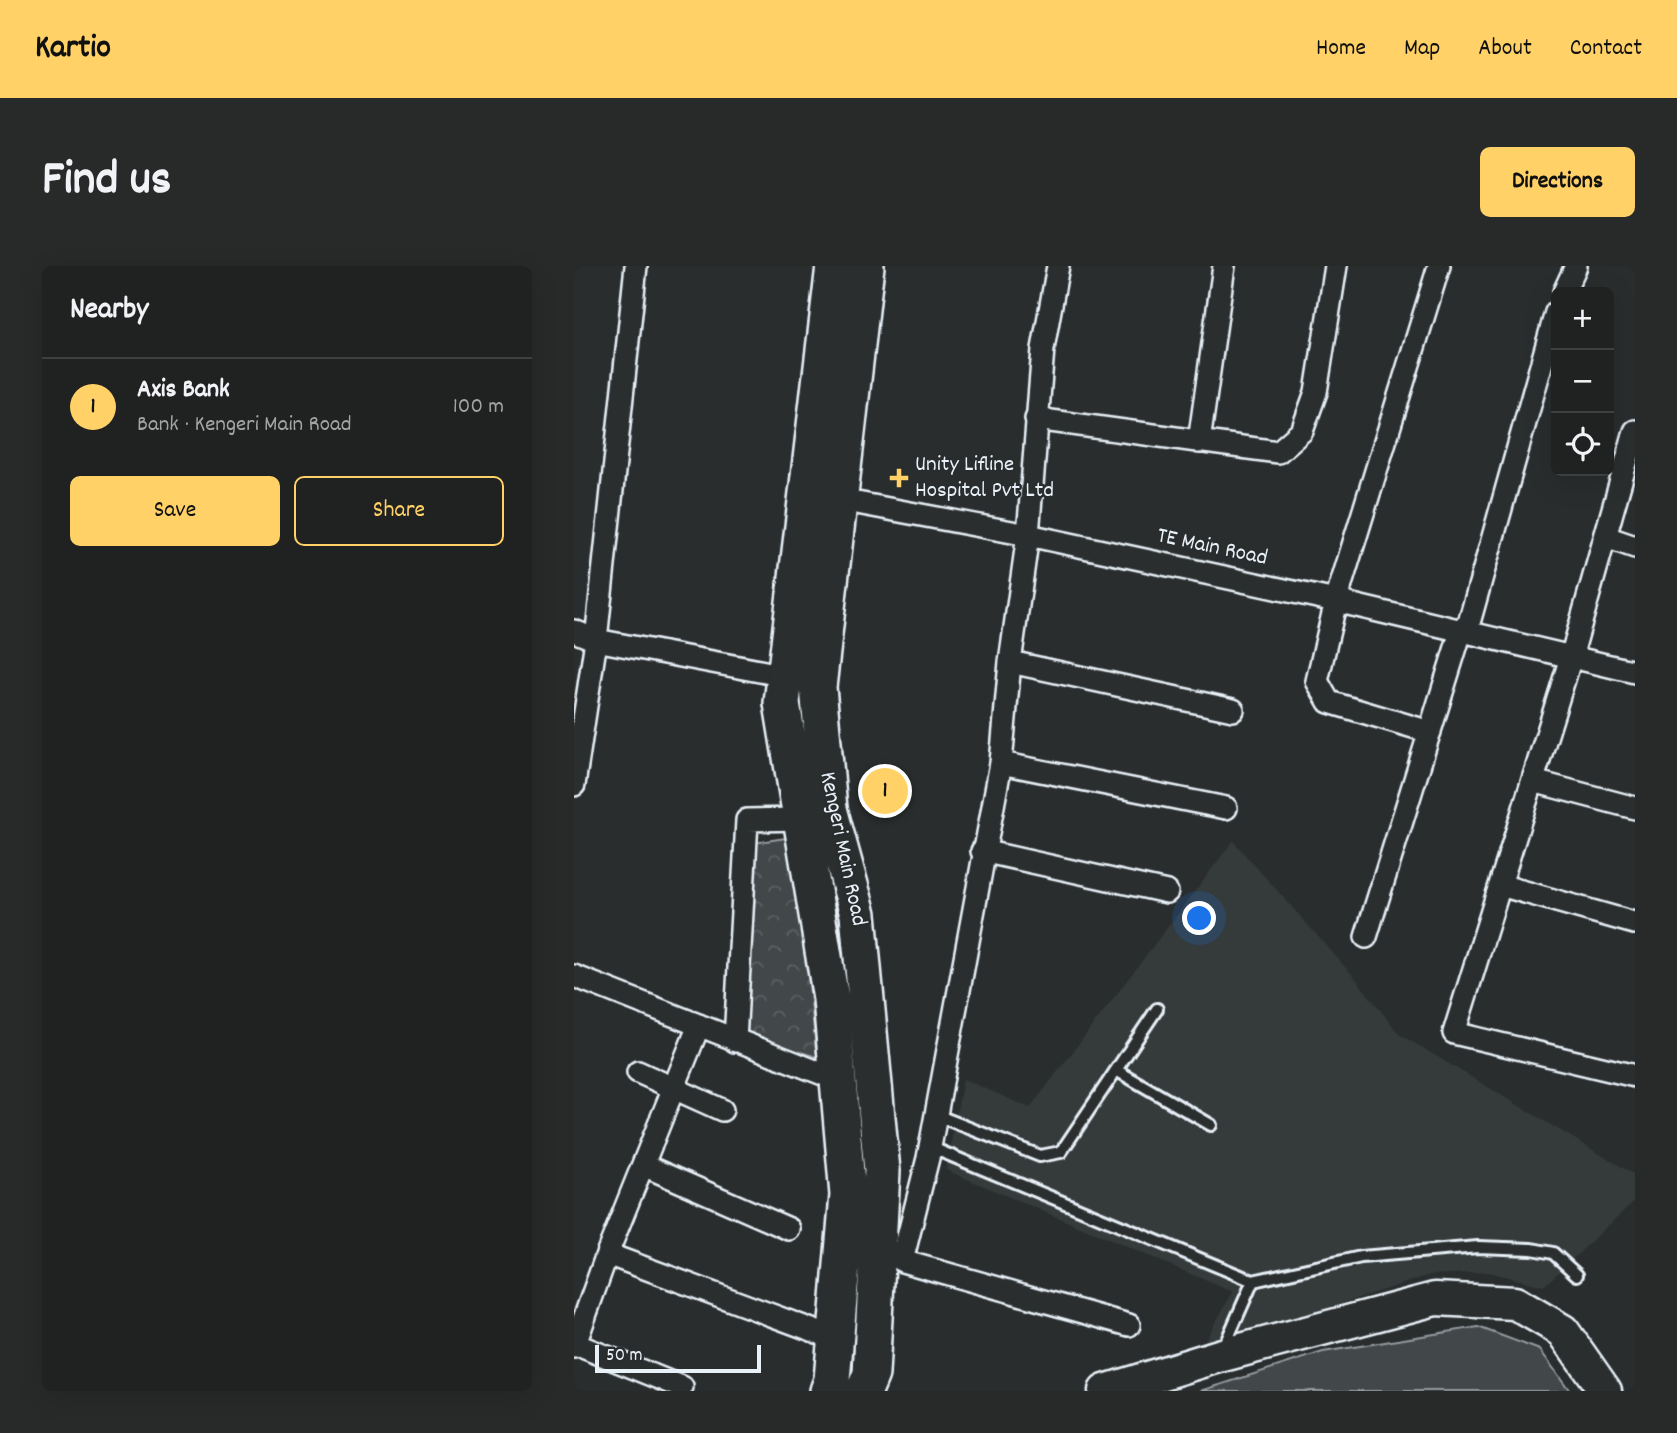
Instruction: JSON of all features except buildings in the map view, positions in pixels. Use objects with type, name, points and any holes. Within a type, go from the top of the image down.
[{"type":"main road","name":"Kengeri Main Road","points":[[834,266],[823,496],[818,687],[829,809],[858,914],[889,1262],[870,1374],[864,1391]]},
{"type":"main road","name":"Kengeri Main Road","points":[[828,1391],[836,1339],[848,1195],[831,999],[782,703],[866,266]]},
{"type":"street","points":[[574,785],[596,640],[636,266]]},
{"type":"street","points":[[1058,266],[1044,349],[1028,535],[1010,662],[1001,763],[982,851],[930,1147],[889,1262],[1129,1325]]},
{"type":"street","points":[[1199,442],[1224,266]]},
{"type":"street","points":[[1036,419],[1278,452],[1302,431],[1316,392],[1336,266]]},
{"type":"street","points":[[1430,732],[1329,702],[1317,681],[1336,601],[1439,266]]},
{"type":"street","points":[[1565,287],[1569,268]]},
{"type":"street","points":[[1366,937],[1465,629],[1551,329]]},
{"type":"street","points":[[1635,432],[1572,654],[1454,1033],[1635,1076]]},
{"type":"street","name":"TE Main Road","points":[[823,496],[1028,535],[1336,601],[1572,654],[1635,671]]},
{"type":"street","points":[[1606,537],[1635,547]]},
{"type":"street","points":[[574,631],[596,640],[786,676]]},
{"type":"street","points":[[1010,662],[1233,710]]},
{"type":"street","points":[[1001,763],[1226,808]]},
{"type":"street","points":[[1533,781],[1635,808]]},
{"type":"street","points":[[735,1041],[747,820],[803,819]]},
{"type":"street","points":[[982,851],[1167,892]]},
{"type":"street","points":[[1500,885],[1634,923]]},
{"type":"street","points":[[574,976],[838,1080]]},
{"type":"street","points":[[682,1387],[575,1345],[607,1254],[698,1025]]},
{"type":"street","points":[[638,1072],[722,1110]]},
{"type":"street","points":[[643,1164],[789,1229]]},
{"type":"street","points":[[607,1254],[836,1339]]},
{"type":"street","points":[[1105,1391],[1219,1356],[1435,1299],[1515,1303],[1563,1331],[1605,1391]]},
{"type":"lane","points":[[936,1115],[1040,1156],[1061,1153],[1157,1009]]},
{"type":"lane","points":[[1116,1070],[1210,1125]]},
{"type":"lane","points":[[930,1147],[1253,1281],[1361,1257],[1478,1247],[1532,1249],[1553,1253],[1577,1275]]},
{"type":"lane","points":[[1219,1356],[1253,1281]]},
{"type":"shaded area","points":[[1233,841],[1356,979],[1399,1034],[1635,1175],[1635,1200],[1544,1286],[1488,1272],[1430,1275],[1200,1349],[1233,1292],[946,1170],[963,1079],[1030,1108]]},
{"type":"green space","points":[[793,837],[817,1057],[747,1036],[753,843]]},
{"type":"green space","points":[[1478,1327],[1540,1350],[1570,1391],[1201,1391],[1323,1352]]},
{"type":"place","name":"Unity Lifline Hospital Pvt Ltd","points":[[899,478]]},
{"type":"place","name":"Axis Bank","points":[[885,791]]}]
